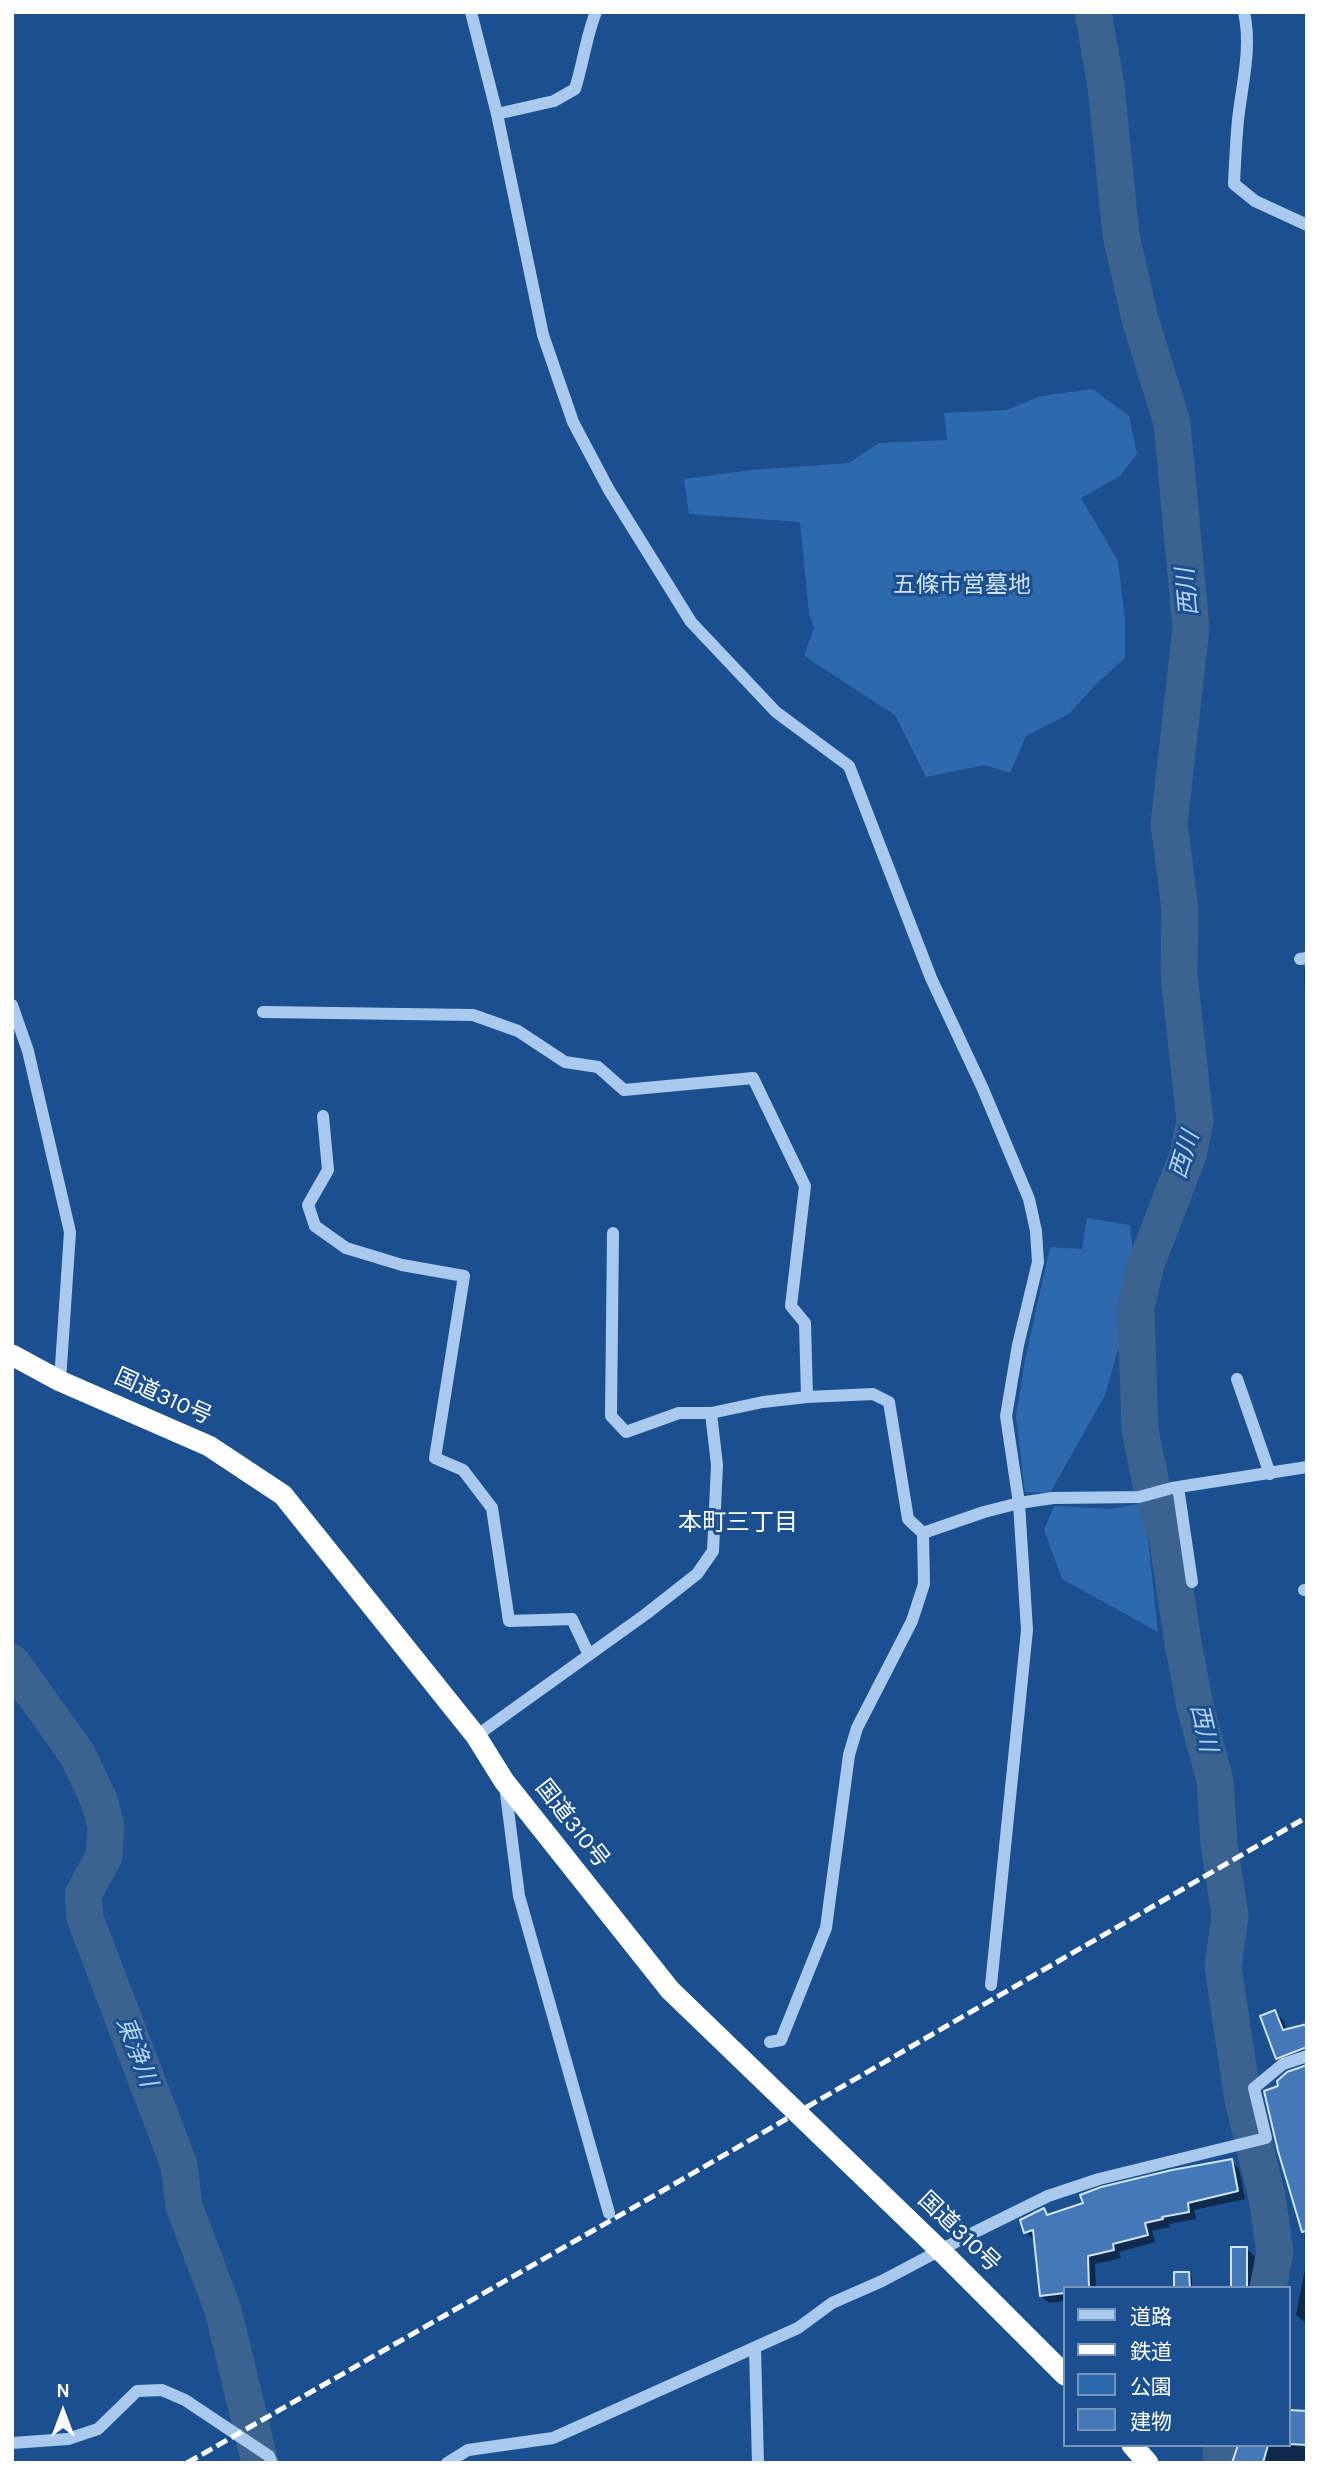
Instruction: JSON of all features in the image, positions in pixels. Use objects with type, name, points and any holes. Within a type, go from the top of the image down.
[{"type":"highway","name":"国道310号","points":[[12,1355],[60,1381],[209,1446],[283,1495],[476,1736],[504,1781],[670,1990],[1064,2374]]},
{"type":"highway","points":[[1134,2447],[1149,2463]]},
{"type":"street","points":[[471,12],[497,114],[543,335],[573,422],[609,490],[691,622],[776,712],[849,766],[931,978],[984,1089],[1029,1199],[1037,1231],[1038,1262],[1018,1345],[1006,1416],[1019,1503],[1027,1630],[991,1986]]},
{"type":"street","points":[[497,114],[554,101],[575,89],[582,68],[588,32],[596,12]]},
{"type":"street","points":[[1244,12],[1247,30],[1245,75],[1238,120],[1234,184],[1255,201],[1307,225]]},
{"type":"street","points":[[12,1005],[28,1051],[70,1232],[60,1381]]},
{"type":"street","points":[[262,1012],[473,1015],[518,1031],[565,1062],[598,1067],[624,1090],[753,1078],[805,1186],[791,1306],[805,1322],[807,1397]]},
{"type":"street","points":[[323,1116],[328,1170],[308,1205],[315,1226],[346,1248],[402,1265],[464,1276],[435,1458],[463,1470],[492,1508],[509,1621],[572,1619],[589,1655]]},
{"type":"street","points":[[613,1233],[611,1416],[625,1432],[679,1413],[711,1413],[762,1402],[807,1397],[873,1394],[889,1402],[908,1519],[923,1533],[924,1584],[912,1621],[857,1728],[849,1755],[826,1928],[781,2040],[770,2042]]},
{"type":"street","points":[[1237,1379],[1270,1474]]},
{"type":"street","points":[[476,1736],[697,1574],[713,1550],[717,1465],[711,1413]]},
{"type":"street","points":[[923,1533],[1019,1503],[1053,1498],[1139,1497],[1175,1487],[1307,1467]]},
{"type":"street","points":[[1175,1487],[1192,1582]]},
{"type":"street","points":[[504,1781],[519,1896],[609,2213]]},
{"type":"street","points":[[447,2463],[468,2450],[553,2438],[798,2328],[832,2304],[1048,2196],[1099,2179],[1266,2138],[1254,2088],[1283,2064],[1307,2056]]},
{"type":"street","points":[[755,2348],[758,2463]]},
{"type":"street","points":[[12,2443],[68,2438],[98,2429],[137,2391],[162,2390],[185,2400],[269,2456],[272,2463]]},
{"type":"green space","name":"五條市営墓地","points":[[1093,389],[1129,416],[1137,454],[1120,476],[1081,498],[1118,561],[1125,619],[1125,658],[1096,684],[1069,714],[1026,736],[1010,773],[985,765],[926,777],[895,715],[804,656],[814,628],[809,613],[800,522],[689,514],[684,479],[751,470],[849,463],[879,443],[947,440],[944,413],[1006,410],[1041,396]]},
{"type":"green space","points":[[1087,1218],[1130,1225],[1133,1254],[1129,1312],[1105,1395],[1050,1493],[1025,1492],[1016,1416],[1025,1360],[1050,1247],[1082,1249]]},
{"type":"green space","points":[[1144,1503],[1158,1632],[1062,1579],[1044,1530],[1054,1506],[1111,1509]]},
{"type":"building","points":[[1275,2010],[1283,2030],[1307,2024],[1307,2047],[1276,2059],[1260,2016]]},
{"type":"building","points":[[1307,2065],[1307,2231],[1302,2232],[1264,2091],[1278,2086],[1277,2081],[1287,2072]]},
{"type":"building","points":[[1232,2159],[1238,2191],[1188,2203],[1189,2212],[1145,2223],[1148,2235],[1113,2244],[1114,2250],[1088,2256],[1089,2286],[1064,2286],[1064,2293],[1040,2296],[1033,2230],[1024,2233],[1020,2220],[1044,2208],[1047,2215],[1083,2203],[1080,2195],[1101,2187]]},
{"type":"building","points":[[1231,2247],[1247,2247],[1247,2286],[1231,2286]]},
{"type":"building","points":[[1174,2272],[1189,2272],[1190,2286],[1174,2286]]},
{"type":"building","points":[[1291,2410],[1307,2411],[1307,2445],[1291,2444]]},
{"type":"building","points":[[1237,2447],[1267,2447],[1263,2463],[1232,2463]]},
{"type":"waterway","name":"西川","points":[[1093,12],[1106,86],[1121,235],[1140,319],[1172,423],[1191,628],[1169,824],[1180,909],[1179,975],[1195,1121],[1188,1155],[1146,1264],[1136,1307],[1140,1431],[1153,1493],[1167,1536],[1195,1706],[1215,1781],[1219,1843],[1230,1916],[1223,1967],[1243,2100],[1267,2197],[1275,2252],[1268,2286]]},
{"type":"waterway","name":"東浄川","points":[[12,1663],[77,1754],[99,1800],[106,1826],[104,1856],[83,1895],[85,1918],[179,2165],[184,2206],[223,2310],[260,2463]]},
{"type":"waterway","name":"西川","points":[[1222,2463],[1223,2447]]},
{"type":"railway","points":[[187,2463],[1307,1817]]},
{"type":"district","name":"本町三丁目","points":[[738,1523]]}]
